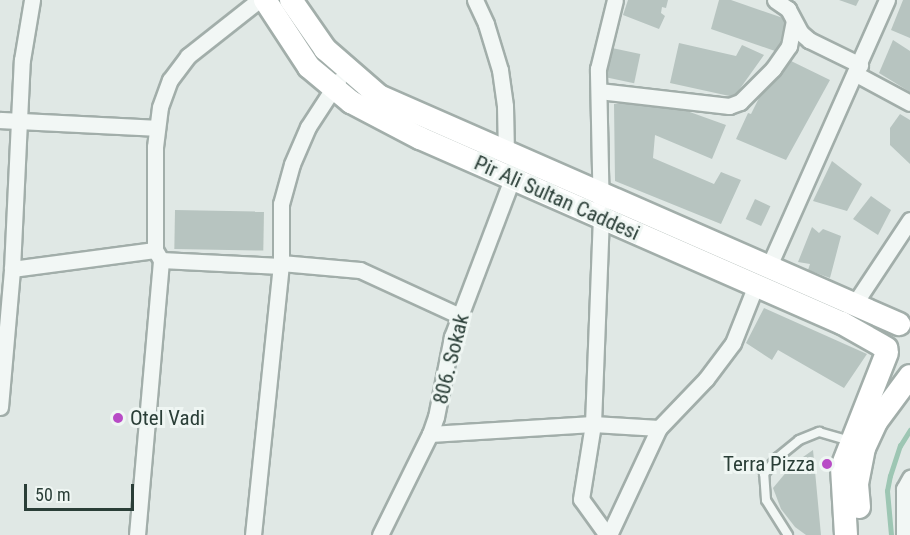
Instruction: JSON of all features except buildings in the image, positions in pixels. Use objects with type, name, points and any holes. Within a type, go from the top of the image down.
[{"type":"main road","name":"Pir Ali Sultan Caddesi","points":[[265,0],[309,67],[351,102],[420,138],[842,323],[887,351],[898,367],[910,370]]},
{"type":"main road","points":[[291,0],[325,49],[380,96],[506,154],[770,266],[853,306],[905,323]]},
{"type":"main road","points":[[846,535],[842,467],[887,351],[890,334],[905,323]]},
{"type":"main road","points":[[861,535],[857,484],[864,448],[876,422],[910,376]]},
{"type":"street","points":[[0,407],[5,301],[12,269],[22,60],[32,0]]},
{"type":"street","points":[[137,535],[158,255],[157,128],[160,107],[170,80],[188,56],[259,0]]},
{"type":"street","points":[[475,0],[486,24],[500,70],[505,106],[506,154]]},
{"type":"street","points":[[615,0],[598,69],[601,218],[593,424],[581,499],[608,535],[659,428],[706,379],[733,343],[756,285]]},
{"type":"street","points":[[775,0],[788,9],[809,40],[910,103]]},
{"type":"street","points":[[770,266],[887,0]]},
{"type":"street","points":[[599,91],[729,106],[740,102],[773,69],[789,45],[794,21]]},
{"type":"street","points":[[253,535],[281,265],[281,204],[289,174],[308,127],[332,87],[349,71]]},
{"type":"street","points":[[0,120],[157,128]]},
{"type":"street","name":"806. Sokak","points":[[380,535],[430,434],[436,417],[452,337],[512,178]]},
{"type":"street","points":[[853,306],[910,220]]},
{"type":"street","points":[[12,269],[158,255],[360,270],[460,316]]},
{"type":"street","points":[[430,434],[593,424],[659,428]]},
{"type":"street","points":[[904,535],[903,489],[910,478]]},
{"type":"lane","points":[[788,535],[766,500],[764,474],[777,458],[799,440],[819,432],[851,441]]},
{"type":"waterway","points":[[891,535],[887,491],[900,446],[910,430]]},
{"type":"place","name":"Otel Vadi","points":[[118,418]]},
{"type":"place","name":"Terra Pizza","points":[[827,464]]}]
